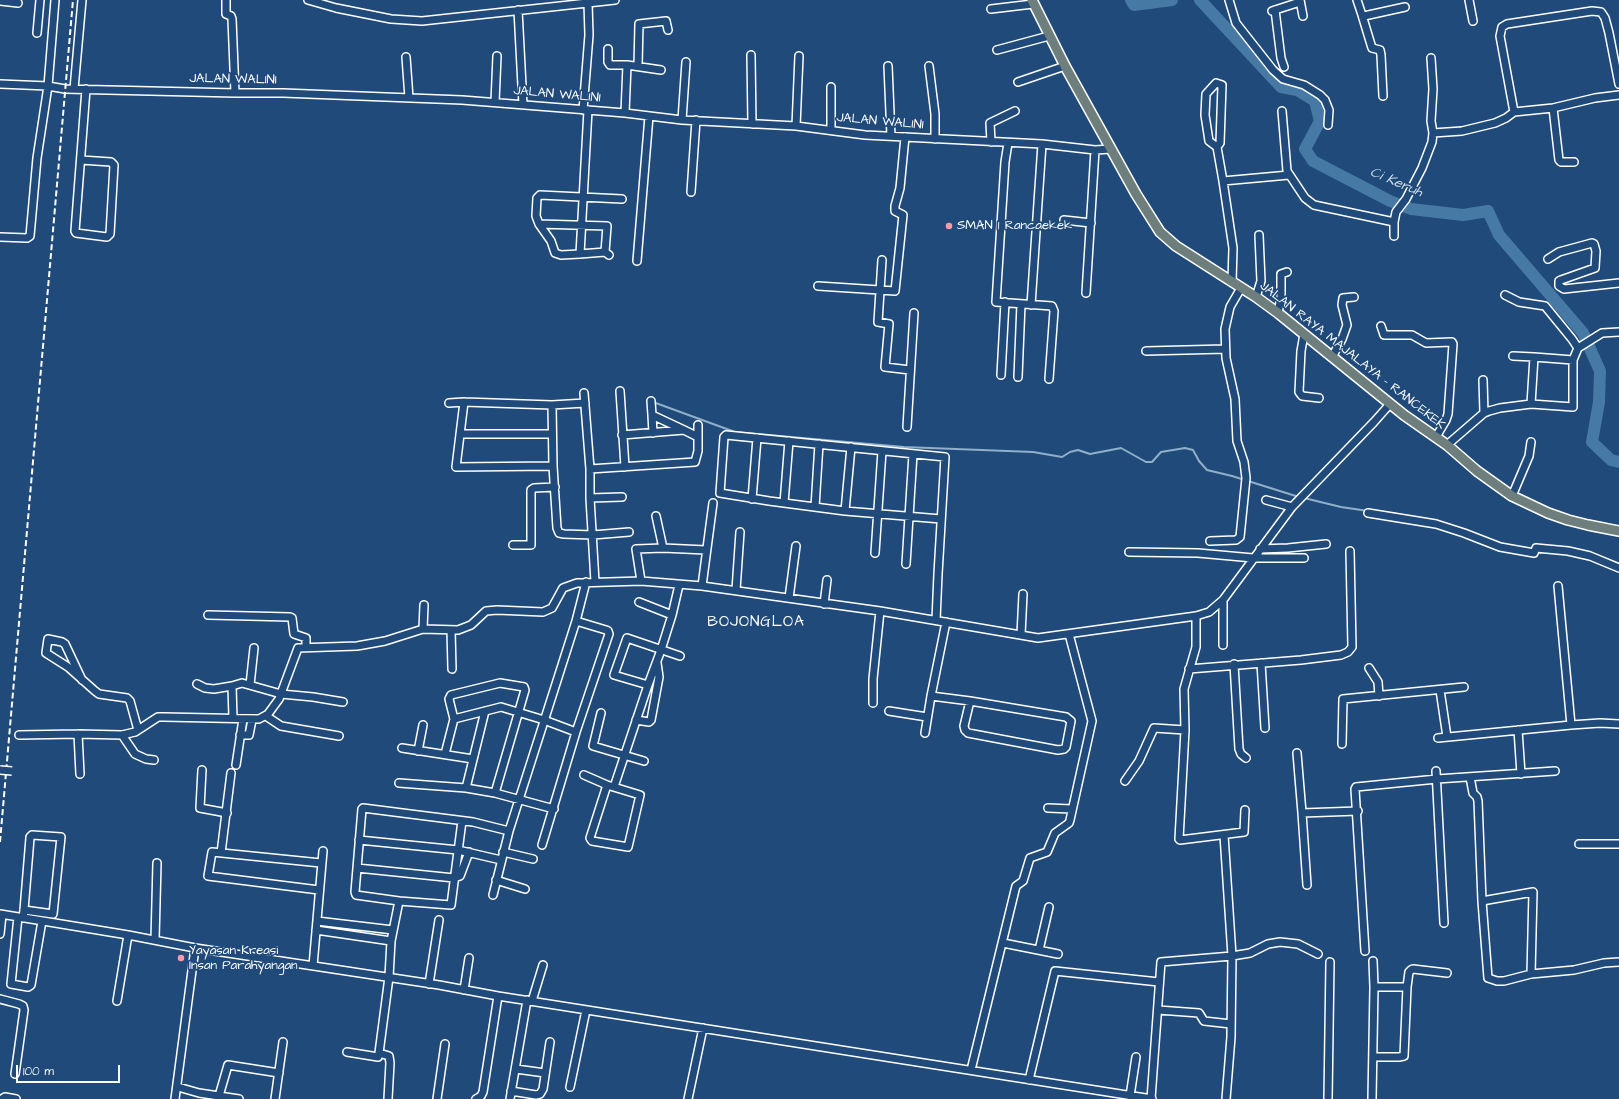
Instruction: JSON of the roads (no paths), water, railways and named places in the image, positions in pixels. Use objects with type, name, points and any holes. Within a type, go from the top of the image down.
[{"type":"main road","name":"JALAN RAYA MAJALAYA - RANCEKEK","points":[[1033,2],[1065,66],[1136,194],[1160,232],[1176,246],[1256,297],[1278,313],[1390,404],[1448,445],[1477,470],[1512,496],[1548,513],[1568,520],[1619,531]]},
{"type":"street","points":[[37,33],[40,0]]},
{"type":"street","points":[[0,237],[27,238],[30,236],[37,158],[48,86],[55,0]]},
{"type":"street","points":[[74,89],[82,0]]},
{"type":"street","points":[[226,0],[226,14],[231,16],[232,19],[235,93]]},
{"type":"street","points":[[308,0],[336,8],[405,21],[422,21],[615,0]]},
{"type":"street","points":[[1229,0],[1236,23],[1244,35],[1269,62],[1279,76],[1304,85],[1326,100],[1329,110],[1328,125]]},
{"type":"street","points":[[1357,0],[1372,48],[1380,50],[1382,55],[1383,96]]},
{"type":"street","points":[[1469,0],[1473,21]]},
{"type":"street","points":[[0,1],[18,3]]},
{"type":"street","points":[[1284,67],[1281,58],[1274,10],[1300,1],[1304,16]]},
{"type":"street","points":[[991,9],[1033,2]]},
{"type":"street","points":[[580,254],[589,35],[588,3]]},
{"type":"street","points":[[1362,15],[1370,16],[1405,7]]},
{"type":"street","points":[[518,10],[523,105]]},
{"type":"street","points":[[1514,112],[1500,36],[1502,26],[1507,24],[1584,12],[1601,12],[1605,18],[1616,54],[1619,84]]},
{"type":"street","points":[[638,66],[639,24],[666,21],[668,30]]},
{"type":"street","points":[[997,50],[1050,36]]},
{"type":"street","points":[[608,49],[608,62],[610,65],[638,66],[661,70]]},
{"type":"street","points":[[751,55],[752,124]]},
{"type":"street","points":[[495,102],[497,56]]},
{"type":"street","points":[[796,126],[799,56]]},
{"type":"street","points":[[406,57],[409,98]]},
{"type":"street","points":[[1269,62],[1281,58]]},
{"type":"street","points":[[1394,236],[1396,212],[1406,199],[1422,168],[1432,142],[1433,133],[1431,121],[1433,89],[1431,58]]},
{"type":"street","points":[[682,120],[686,62]]},
{"type":"street","points":[[625,113],[627,65]]},
{"type":"street","points":[[888,66],[891,136]]},
{"type":"street","points":[[929,66],[935,114],[935,139]]},
{"type":"street","points":[[1018,82],[1065,66]]},
{"type":"street","points":[[1217,147],[1209,141],[1205,108],[1206,94],[1216,83],[1222,85],[1220,142],[1217,147],[1233,248],[1232,282]]},
{"type":"street","name":"JALAN WALINI","points":[[0,84],[48,86],[61,89],[282,93],[495,102],[625,113],[682,120],[796,126],[864,135],[1042,144],[1095,150],[1111,149]]},
{"type":"street","points":[[831,87],[831,130]]},
{"type":"street","points":[[81,160],[111,162],[114,165],[110,234],[108,237],[76,233],[75,231],[86,89]]},
{"type":"street","points":[[1433,133],[1462,131],[1495,123],[1514,112],[1553,108],[1595,98],[1619,95]]},
{"type":"street","points":[[1553,108],[1559,160],[1561,162],[1574,162]]},
{"type":"street","points":[[991,142],[990,123],[1015,110]]},
{"type":"street","points":[[1282,111],[1287,171],[1305,198],[1314,205],[1394,222]]},
{"type":"street","points":[[637,261],[650,116]]},
{"type":"street","points":[[691,192],[696,120]]},
{"type":"street","points":[[818,286],[896,291],[903,215],[895,211],[895,206],[900,188],[905,137]]},
{"type":"street","points":[[1008,143],[1005,162],[996,302],[1052,306],[1054,308],[1049,379]]},
{"type":"street","points":[[1031,305],[1042,144]]},
{"type":"street","points":[[1086,293],[1095,150]]},
{"type":"street","points":[[1223,181],[1289,175]]},
{"type":"street","points":[[539,224],[607,226],[607,253],[558,255],[555,253],[551,241],[539,224],[536,216],[538,196],[595,196],[622,199]]},
{"type":"street","points":[[1064,220],[1091,223]]},
{"type":"street","points":[[1256,297],[1261,281],[1259,235]]},
{"type":"street","points":[[1548,259],[1559,252],[1592,243],[1594,244],[1596,251],[1596,268],[1561,280],[1559,281],[1559,286],[1564,289],[1619,284]]},
{"type":"street","points":[[882,260],[878,322],[888,324],[885,367],[910,370]]},
{"type":"street","points":[[1278,313],[1281,297],[1281,274],[1287,272]]},
{"type":"street","points":[[1210,541],[1239,539],[1246,480],[1244,462],[1237,441],[1235,399],[1225,349],[1225,328],[1230,307],[1241,288]]},
{"type":"street","points":[[1505,295],[1519,302],[1545,306],[1580,347]]},
{"type":"street","points":[[1332,357],[1342,339],[1347,325],[1342,305],[1343,298],[1354,297]]},
{"type":"street","points":[[1001,375],[1005,302]]},
{"type":"street","points":[[1018,377],[1021,304]]},
{"type":"street","points":[[907,427],[914,313]]},
{"type":"street","points":[[1381,326],[1384,335],[1412,335],[1426,343],[1452,342],[1453,344],[1448,414],[1436,437]]},
{"type":"street","points":[[1448,445],[1484,413],[1500,408],[1531,404],[1573,407],[1573,360],[1580,347],[1602,334],[1619,332]]},
{"type":"street","points":[[1304,334],[1301,351],[1299,392],[1302,396],[1319,398]]},
{"type":"street","points":[[1146,351],[1225,349]]},
{"type":"street","points":[[1513,356],[1573,360]]},
{"type":"street","points":[[1531,404],[1534,357]]},
{"type":"street","points":[[1483,380],[1484,413]]},
{"type":"street","points":[[620,391],[625,467]]},
{"type":"street","points":[[584,393],[590,469],[590,498],[595,582]]},
{"type":"street","points":[[651,401],[653,433]]},
{"type":"street","points":[[449,403],[464,402],[552,405],[585,403]]},
{"type":"street","points":[[464,402],[455,466],[458,468],[553,466]]},
{"type":"street","points":[[19,735],[122,735],[138,730],[158,717],[164,716],[252,720],[259,719],[266,716],[274,707],[281,694],[297,649],[306,647],[357,646],[385,641],[423,629],[458,630],[470,625],[486,611],[543,612],[554,606],[563,588],[577,583],[586,582],[641,581],[736,590],[880,611],[1038,638],[1196,616],[1208,612],[1223,600],[1292,507],[1390,404]]},
{"type":"street","points":[[552,405],[553,466],[557,528],[559,533],[593,534],[629,532]]},
{"type":"street","points":[[652,414],[698,438]]},
{"type":"street","points":[[590,469],[694,462],[698,451],[698,425]]},
{"type":"street","points":[[622,435],[684,430]]},
{"type":"street","points":[[460,434],[552,434]]},
{"type":"street","points":[[936,620],[945,457],[724,435],[719,491],[722,494],[845,511],[941,519]]},
{"type":"street","points":[[752,498],[757,438]]},
{"type":"street","points":[[784,503],[789,441]]},
{"type":"street","points":[[1512,496],[1529,456],[1530,442]]},
{"type":"street","points":[[815,507],[819,444]]},
{"type":"street","points":[[845,511],[851,447]]},
{"type":"street","points":[[875,552],[882,451]]},
{"type":"street","points":[[906,564],[913,454]]},
{"type":"street","points":[[513,545],[531,545],[531,490],[534,488],[555,487]]},
{"type":"street","points":[[590,498],[622,497]]},
{"type":"street","points":[[1266,500],[1292,507]]},
{"type":"street","points":[[702,586],[712,503]]},
{"type":"street","points":[[1368,513],[1436,524],[1500,547],[1575,553],[1590,556],[1619,568]]},
{"type":"street","points":[[656,516],[663,548]]},
{"type":"street","points":[[736,590],[740,532]]},
{"type":"street","points":[[1260,549],[1326,544]]},
{"type":"street","points":[[789,598],[796,546]]},
{"type":"street","points":[[641,581],[636,549],[663,548],[706,550]]},
{"type":"street","points":[[1188,669],[1341,655],[1348,652],[1352,647],[1350,551]]},
{"type":"street","points":[[1128,552],[1198,553],[1253,558],[1304,558]]},
{"type":"street","points":[[824,604],[827,580]]},
{"type":"street","points":[[493,896],[509,831],[576,621],[586,582]]},
{"type":"street","points":[[614,786],[661,650],[672,615],[679,585]]},
{"type":"street","points":[[1558,586],[1571,725]]},
{"type":"street","points":[[1021,635],[1023,594]]},
{"type":"street","points":[[1223,600],[1223,645]]},
{"type":"street","points":[[639,602],[672,615]]},
{"type":"street","points":[[423,629],[424,605]]},
{"type":"street","points":[[873,703],[873,679],[880,611]]},
{"type":"street","points":[[208,615],[290,617],[292,618],[294,634],[306,638],[306,647]]},
{"type":"street","points":[[1196,616],[1196,647],[1188,669],[1184,689],[1185,730],[1179,839],[1244,832],[1245,810]]},
{"type":"street","points":[[542,845],[576,732],[609,634],[606,630],[576,621]]},
{"type":"street","points":[[925,733],[946,622]]},
{"type":"street","points":[[451,630],[452,668]]},
{"type":"street","points":[[971,1070],[1016,886],[1023,881],[1030,858],[1047,852],[1055,833],[1070,822],[1092,722],[1070,634]]},
{"type":"street","points":[[648,685],[614,675],[626,639],[628,638],[680,656]]},
{"type":"street","points":[[82,680],[65,644],[48,639],[46,653],[68,668],[82,680],[99,694],[127,698],[130,701],[138,730]]},
{"type":"street","points":[[250,685],[254,648]]},
{"type":"street","points":[[636,720],[646,722],[651,720],[659,677],[656,663]]},
{"type":"street","points":[[1261,663],[1265,728]]},
{"type":"street","points":[[1234,664],[1240,749],[1241,754],[1246,758]]},
{"type":"street","points":[[1369,668],[1378,682],[1379,696]]},
{"type":"street","points":[[197,684],[205,688],[214,689],[242,683],[281,694],[343,702]]},
{"type":"street","points":[[444,754],[454,719],[449,699],[451,695],[500,683],[521,686],[525,689],[495,793]]},
{"type":"street","points":[[232,686],[233,718]]},
{"type":"street","points":[[1342,744],[1342,699],[1464,687]]},
{"type":"street","points":[[1440,690],[1446,737]]},
{"type":"street","points":[[931,696],[970,701],[1069,718],[1071,725],[1066,747],[1058,750],[968,733],[964,726],[970,701]]},
{"type":"street","points":[[454,719],[502,708],[544,720],[576,732]]},
{"type":"street","points":[[466,788],[485,712]]},
{"type":"street","points":[[889,712],[927,717]]},
{"type":"street","points":[[601,713],[592,746],[644,761]]},
{"type":"street","points":[[266,716],[281,726],[339,736]]},
{"type":"street","points":[[236,765],[243,719]]},
{"type":"street","points":[[240,735],[249,735],[252,720]]},
{"type":"street","points":[[1438,738],[1571,725],[1600,723],[1619,724]]},
{"type":"street","points":[[418,751],[423,725]]},
{"type":"street","points":[[1125,781],[1139,761],[1154,728],[1185,730]]},
{"type":"street","points":[[1518,730],[1521,774]]},
{"type":"street","points":[[78,734],[80,774]]},
{"type":"street","points":[[122,735],[135,754],[146,759],[154,760]]},
{"type":"street","points":[[402,748],[473,759]]},
{"type":"street","points":[[1297,753],[1307,885]]},
{"type":"street","points":[[0,770],[12,771]]},
{"type":"street","points":[[202,770],[200,808],[227,812]]},
{"type":"street","points":[[1436,771],[1444,922]]},
{"type":"street","points":[[1365,951],[1356,787],[1437,779],[1554,771]]},
{"type":"street","points":[[222,853],[231,773]]},
{"type":"street","points":[[584,775],[606,784],[639,794],[640,796],[628,847],[592,841],[590,838],[606,784]]},
{"type":"street","points":[[1470,777],[1473,793],[1477,797],[1478,801],[1482,901],[1488,978],[1497,981],[1504,981],[1531,974],[1574,970],[1604,963],[1619,962]]},
{"type":"street","points":[[400,783],[466,788],[495,793],[554,809]]},
{"type":"street","points":[[462,821],[454,878],[453,903],[451,905],[399,901],[356,895],[359,840],[363,808],[478,823],[509,831]]},
{"type":"street","points":[[1048,808],[1072,809]]},
{"type":"street","points":[[1302,813],[1358,811]]},
{"type":"street","points":[[24,910],[53,914],[61,837],[32,835],[30,837],[24,910],[20,917],[11,984],[28,987],[31,985],[42,921]]},
{"type":"street","points":[[1224,835],[1232,956],[1231,1024],[1226,1099]]},
{"type":"street","points":[[359,840],[458,850],[501,860]]},
{"type":"street","points":[[1579,844],[1619,844]]},
{"type":"street","points":[[313,966],[323,851]]},
{"type":"street","points":[[319,890],[208,876],[212,852],[321,863]]},
{"type":"street","points":[[357,868],[454,878],[460,876],[469,852]]},
{"type":"street","points":[[503,852],[534,859]]},
{"type":"street","points":[[155,940],[157,863]]},
{"type":"street","points":[[496,880],[525,889]]},
{"type":"street","points":[[1482,901],[1533,892],[1531,974]]},
{"type":"street","points":[[347,1052],[378,1057],[380,1053],[389,977],[391,941],[399,901]]},
{"type":"street","points":[[1039,950],[1049,907]]},
{"type":"street","points":[[0,934],[1,915],[20,917],[195,948],[389,977],[498,996],[1152,1099],[1160,964],[1162,962],[1232,956],[1250,953],[1273,943],[1283,942],[1298,944],[1318,954]]},
{"type":"street","points":[[429,984],[439,920]]},
{"type":"street","points":[[317,922],[393,930]]},
{"type":"street","points":[[316,930],[391,941]]},
{"type":"street","points":[[117,1001],[128,935]]},
{"type":"street","points":[[1003,943],[1058,954]]},
{"type":"street","points":[[176,1099],[195,948]]},
{"type":"street","points":[[464,990],[469,958]]},
{"type":"street","points":[[1372,1099],[1373,961]]},
{"type":"street","points":[[1328,1099],[1330,962]]},
{"type":"street","points":[[510,1099],[530,1001],[543,964]]},
{"type":"street","points":[[1373,1057],[1404,1056],[1409,972],[1413,969],[1447,973]]},
{"type":"street","points":[[1029,1080],[1055,971],[1159,982]]},
{"type":"street","points":[[1374,987],[1407,987]]},
{"type":"street","points":[[476,1099],[483,1092],[498,996]]},
{"type":"street","points":[[0,999],[19,1004],[23,1006],[24,1010],[15,1074]]},
{"type":"street","points":[[570,1087],[586,1010]]},
{"type":"street","points":[[1158,1010],[1199,1013],[1204,1021],[1231,1024]]},
{"type":"street","points":[[688,1099],[703,1028]]},
{"type":"street","points":[[275,1099],[283,1042]]},
{"type":"street","points":[[511,1091],[540,1094],[546,1073],[550,1042]]},
{"type":"street","points":[[437,1099],[445,1044]]},
{"type":"street","points":[[380,1053],[388,1055],[390,1059],[388,1099]]},
{"type":"street","points":[[1130,1096],[1136,1057]]},
{"type":"street","points":[[219,1096],[227,1066],[279,1073]]},
{"type":"street","points":[[516,1069],[546,1073]]},
{"type":"street","points":[[178,1087],[199,1093],[239,1099]]},
{"type":"street","points":[[2,1099],[5,1097],[16,1099]]},
{"type":"waterway","name":"Ci Keruh","points":[[1131,0],[1134,5],[1172,0]]},
{"type":"waterway","name":"Ci Keruh","points":[[1200,0],[1281,87],[1297,90],[1315,101],[1320,121],[1305,149],[1313,161],[1390,201],[1411,209],[1463,215],[1488,211],[1499,235],[1583,333],[1600,371],[1599,402],[1592,442],[1611,460],[1619,462]]},
{"type":"waterway","points":[[653,402],[735,432],[904,447],[1033,452],[1062,457],[1070,452],[1078,450],[1090,454],[1121,448],[1146,462],[1152,462],[1161,452],[1185,448],[1193,450],[1199,461],[1207,470],[1232,476],[1299,497]]},
{"type":"waterway","points":[[1304,498],[1341,507],[1368,511]]},
{"type":"waterway","points":[[1392,513],[1406,516]]},
{"type":"railway","points":[[0,842],[73,0]]},
{"type":"place","name":"SMAN 1 Rancaekek","points":[[949,226]]},
{"type":"place","name":"Yayasan Kreasi Insan Parahyangan","points":[[181,958]]},
{"type":"district","name":"BOJONGLOA","points":[[756,623]]}]
